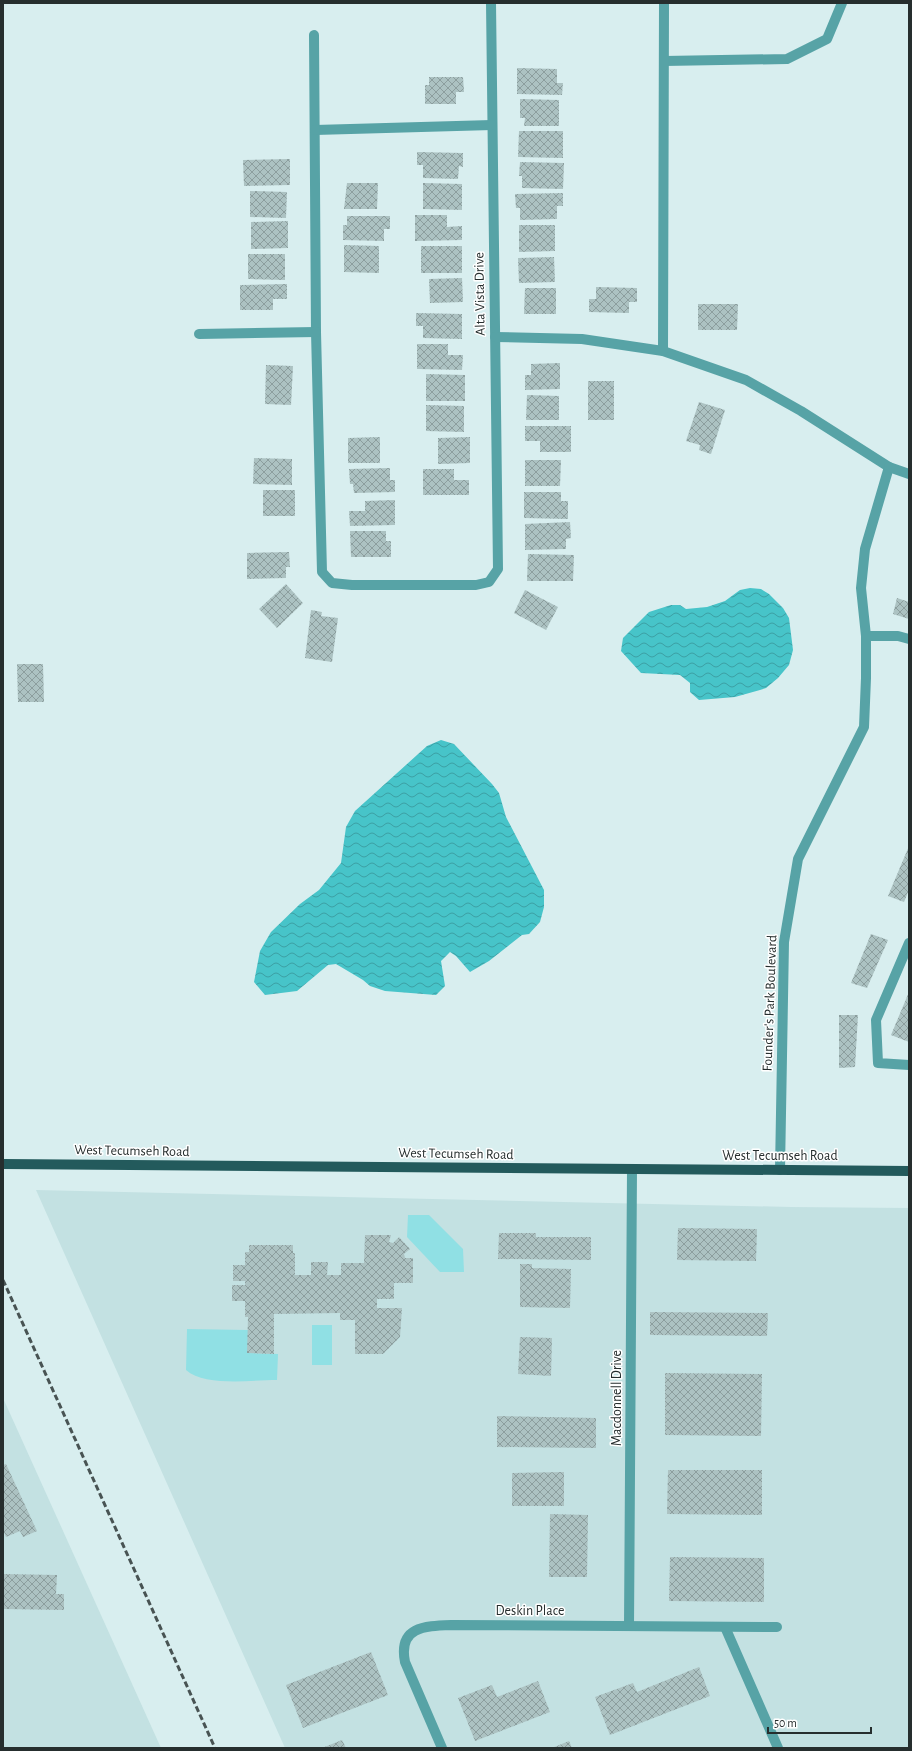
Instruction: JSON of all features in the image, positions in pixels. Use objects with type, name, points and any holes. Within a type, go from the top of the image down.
[{"type":"main road","name":"West Tecumseh Road","points":[[3,1164],[909,1171]]},
{"type":"street","name":"Alta Vista Drive","points":[[316,332],[322,572],[332,583],[352,585],[476,585],[489,582],[498,569],[491,3]]},
{"type":"street","points":[[663,351],[664,3]]},
{"type":"street","points":[[664,61],[787,59],[826,39],[842,3]]},
{"type":"street","points":[[199,334],[316,332],[314,35]]},
{"type":"street","points":[[315,130],[492,125]]},
{"type":"street","points":[[495,337],[582,339],[663,351],[746,380],[801,411],[889,468],[909,474]]},
{"type":"street","name":"Founder's Park Boulevard","points":[[780,1170],[784,942],[798,859],[864,727],[866,636],[861,588],[865,549],[889,468]]},
{"type":"street","points":[[866,636],[898,636],[909,639]]},
{"type":"street","points":[[909,943],[876,1020],[878,1063],[909,1064]]},
{"type":"street","name":"Macdonnell Drive","points":[[629,1626],[632,1170]]},
{"type":"street","name":"Deskin Place","points":[[442,1748],[405,1662],[403,1648],[408,1637],[415,1630],[423,1627],[450,1625],[777,1627]]},
{"type":"street","points":[[725,1627],[778,1748]]},
{"type":"shaded area","points":[[36,1190],[791,1207],[909,1208],[909,1748],[285,1748]]},
{"type":"shaded area","points":[[408,1215],[429,1215],[463,1249],[464,1272],[440,1272],[407,1237]]},
{"type":"shaded area","points":[[312,1325],[332,1325],[332,1365],[312,1365]]},
{"type":"shaded area","points":[[187,1329],[248,1330],[248,1353],[278,1354],[277,1380],[217,1381],[194,1375],[186,1370]]},
{"type":"shaded area","points":[[3,1398],[124,1666],[161,1748],[3,1748]]},
{"type":"water","points":[[750,588],[761,589],[769,594],[783,608],[789,618],[793,650],[789,665],[778,678],[766,688],[735,697],[699,700],[690,692],[690,683],[680,675],[641,673],[621,651],[623,638],[649,612],[671,605],[680,605],[686,609],[707,607],[725,601],[740,590]]},
{"type":"water","points":[[441,740],[454,744],[499,793],[506,817],[544,890],[544,907],[540,922],[529,934],[522,935],[489,961],[470,972],[456,956],[450,952],[441,961],[445,986],[436,995],[385,991],[370,986],[363,980],[336,964],[328,965],[297,991],[265,995],[254,982],[260,951],[271,932],[300,904],[319,890],[341,863],[346,827],[355,811],[427,746]]},
{"type":"building","points":[[517,68],[557,69],[557,83],[563,83],[562,95],[517,94]]},
{"type":"building","points":[[429,77],[463,77],[464,92],[456,92],[456,104],[425,104],[425,85],[429,85]]},
{"type":"building","points":[[520,99],[559,100],[559,126],[524,126],[525,118],[520,118]]},
{"type":"building","points":[[519,131],[563,131],[563,158],[518,157]]},
{"type":"building","points":[[417,152],[463,153],[463,167],[459,166],[458,179],[423,178],[423,165],[417,165]]},
{"type":"building","points":[[290,159],[290,185],[244,186],[243,160]]},
{"type":"building","points":[[520,162],[564,163],[563,189],[522,188],[522,176],[519,176]]},
{"type":"building","points":[[347,183],[378,183],[377,209],[344,209]]},
{"type":"building","points":[[423,183],[462,184],[462,210],[423,209]]},
{"type":"building","points":[[250,191],[287,192],[286,218],[250,217]]},
{"type":"building","points":[[563,193],[563,206],[557,206],[557,219],[520,220],[520,208],[516,208],[515,194]]},
{"type":"building","points":[[415,215],[447,215],[447,227],[462,226],[462,240],[415,241]]},
{"type":"building","points":[[347,216],[390,216],[390,229],[384,229],[384,241],[343,240],[343,225],[347,225]]},
{"type":"building","points":[[288,221],[288,248],[251,249],[251,222]]},
{"type":"building","points":[[519,225],[555,225],[555,251],[519,252]]},
{"type":"building","points":[[344,245],[379,246],[379,273],[344,272]]},
{"type":"building","points":[[421,246],[462,246],[462,273],[421,273]]},
{"type":"building","points":[[248,254],[285,254],[285,280],[248,279]]},
{"type":"building","points":[[554,257],[555,282],[519,283],[518,258]]},
{"type":"building","points":[[462,278],[463,302],[430,303],[429,279]]},
{"type":"building","points":[[287,284],[287,299],[273,299],[273,310],[240,310],[240,285]]},
{"type":"building","points":[[596,287],[637,288],[637,302],[629,302],[629,313],[589,312],[589,299],[596,299]]},
{"type":"building","points":[[525,288],[556,288],[556,314],[524,314]]},
{"type":"building","points":[[698,304],[738,304],[737,330],[698,330]]},
{"type":"building","points":[[416,313],[462,314],[462,339],[423,338],[423,326],[416,326]]},
{"type":"building","points":[[417,344],[448,344],[448,355],[463,355],[462,370],[417,369]]},
{"type":"building","points":[[560,363],[560,389],[525,390],[525,375],[531,375],[531,364]]},
{"type":"building","points":[[266,365],[293,366],[291,405],[265,404]]},
{"type":"building","points":[[426,374],[465,375],[465,401],[426,401]]},
{"type":"building","points":[[588,381],[614,381],[614,420],[588,420]]},
{"type":"building","points":[[527,395],[559,396],[559,420],[526,420]]},
{"type":"building","points":[[699,402],[725,410],[711,454],[699,450],[700,445],[686,441]]},
{"type":"building","points":[[426,405],[464,406],[464,432],[426,431]]},
{"type":"building","points":[[525,426],[571,426],[571,452],[540,452],[540,441],[525,441]]},
{"type":"building","points":[[380,437],[380,463],[348,463],[348,438]]},
{"type":"building","points":[[470,437],[470,463],[438,464],[438,438]]},
{"type":"building","points":[[254,458],[292,459],[292,485],[253,484]]},
{"type":"building","points":[[525,460],[561,460],[560,486],[525,486]]},
{"type":"building","points":[[390,468],[390,480],[395,480],[395,492],[354,493],[353,484],[350,484],[349,469]]},
{"type":"building","points":[[423,469],[454,469],[454,480],[469,480],[469,495],[423,495]]},
{"type":"building","points":[[263,490],[295,490],[295,516],[263,516]]},
{"type":"building","points":[[524,492],[561,492],[561,501],[568,501],[568,519],[524,518]]},
{"type":"building","points":[[395,500],[395,525],[350,526],[349,511],[365,511],[365,501]]},
{"type":"building","points":[[570,522],[571,538],[566,539],[566,549],[525,550],[525,524]]},
{"type":"building","points":[[350,531],[386,531],[386,541],[391,541],[391,557],[351,557]]},
{"type":"building","points":[[289,552],[290,567],[286,567],[286,578],[247,579],[247,553]]},
{"type":"building","points":[[528,554],[574,555],[573,581],[527,581]]},
{"type":"building","points":[[286,584],[303,603],[277,628],[259,609]]},
{"type":"building","points":[[525,590],[558,607],[546,630],[514,613]]},
{"type":"building","points":[[897,598],[909,602],[909,619],[893,614]]},
{"type":"building","points":[[311,610],[322,612],[321,616],[338,618],[332,662],[305,658]]},
{"type":"building","points":[[17,664],[43,664],[44,702],[18,702]]},
{"type":"building","points":[[909,846],[909,890],[904,902],[888,896]]},
{"type":"building","points":[[871,934],[888,940],[867,988],[851,983]]},
{"type":"building","points":[[909,992],[909,1042],[891,1035]]},
{"type":"building","points":[[839,1015],[858,1015],[855,1067],[839,1068]]},
{"type":"building","points":[[678,1228],[757,1229],[756,1261],[677,1260]]},
{"type":"building","points":[[499,1233],[536,1233],[536,1237],[591,1237],[591,1260],[498,1259]]},
{"type":"building","points":[[365,1235],[391,1235],[389,1242],[393,1243],[399,1237],[410,1249],[404,1254],[405,1258],[413,1258],[413,1283],[394,1283],[394,1299],[377,1299],[377,1308],[402,1308],[400,1337],[383,1354],[355,1354],[355,1320],[340,1320],[340,1313],[274,1314],[274,1354],[247,1353],[248,1317],[245,1317],[245,1301],[232,1301],[232,1285],[245,1285],[245,1281],[233,1281],[233,1265],[245,1265],[245,1252],[249,1252],[249,1245],[293,1245],[293,1253],[295,1253],[295,1275],[311,1275],[311,1262],[328,1262],[327,1275],[341,1275],[341,1263],[364,1263]]},
{"type":"building","points":[[520,1264],[532,1264],[532,1268],[571,1269],[570,1308],[520,1307]]},
{"type":"building","points":[[650,1312],[768,1313],[767,1336],[650,1335]]},
{"type":"building","points":[[520,1337],[552,1338],[551,1376],[518,1374]]},
{"type":"building","points":[[665,1373],[762,1374],[761,1436],[665,1435]]},
{"type":"building","points":[[497,1416],[596,1418],[596,1448],[497,1447]]},
{"type":"building","points":[[6,1464],[37,1531],[23,1537],[20,1531],[6,1537],[3,1530],[3,1465]]},
{"type":"building","points":[[668,1470],[762,1470],[762,1515],[667,1514]]},
{"type":"building","points":[[564,1472],[564,1506],[512,1506],[512,1473]]},
{"type":"building","points":[[550,1514],[588,1515],[587,1577],[549,1577]]},
{"type":"building","points":[[670,1557],[764,1558],[764,1602],[669,1601]]},
{"type":"building","points":[[3,1574],[57,1575],[56,1594],[64,1594],[64,1610],[3,1609]]},
{"type":"building","points":[[371,1652],[388,1695],[303,1728],[286,1685]]},
{"type":"building","points":[[699,1667],[710,1696],[610,1735],[595,1697],[633,1683],[637,1692]]},
{"type":"building","points":[[538,1681],[550,1712],[475,1741],[458,1698],[492,1685],[497,1697]]},
{"type":"building","points":[[342,1740],[346,1748],[322,1748]]},
{"type":"building","points":[[569,1741],[572,1748],[552,1748]]},
{"type":"railway","points":[[3,1280],[215,1748]]}]
